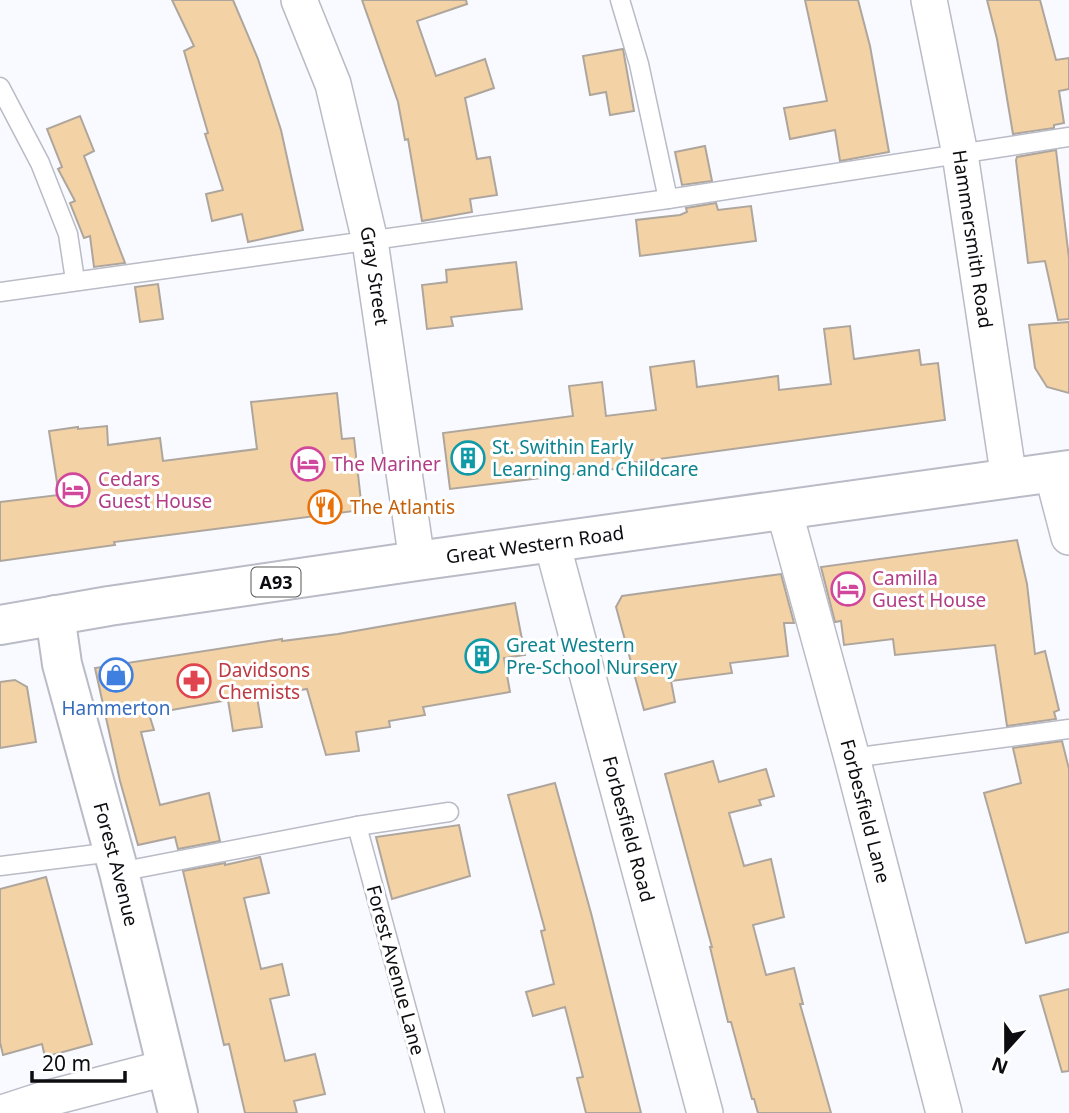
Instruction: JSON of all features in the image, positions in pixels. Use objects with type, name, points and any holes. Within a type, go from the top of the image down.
[{"type":"main road","name":"Great Western Road","points":[[0,625],[417,561],[1060,471]]},
{"type":"main road","name":"Forest Avenue","points":[[55,615],[62,664],[116,862],[178,1113]]},
{"type":"street","name":"Gray Street","points":[[299,0],[333,84],[370,241],[417,561]]},
{"type":"street","name":"Hammersmith Road","points":[[929,0],[960,154],[1009,479]]},
{"type":"street","points":[[1060,471],[1069,537]]},
{"type":"street","name":"Forbesfield Lane","points":[[784,510],[852,758],[944,1113]]},
{"type":"street","name":"Forbesfield Road","points":[[552,543],[705,1113]]},
{"type":"street","points":[[2,1113],[165,1068]]},
{"type":"lane","points":[[620,0],[639,64],[668,199]]},
{"type":"lane","points":[[0,88],[40,163],[68,234],[75,281]]},
{"type":"lane","points":[[0,292],[668,199],[1069,137]]},
{"type":"lane","points":[[852,758],[1069,729]]},
{"type":"lane","points":[[0,866],[116,862],[449,813]]},
{"type":"lane","name":"Forest Avenue Lane","points":[[357,826],[435,1113]]},
{"type":"building","points":[[172,0],[233,0],[258,59],[281,130],[303,230],[248,242],[242,214],[212,221],[206,194],[223,190],[205,134],[208,133],[184,51],[194,46]]},
{"type":"building","points":[[362,0],[466,0],[467,4],[417,21],[436,76],[485,59],[494,88],[465,98],[477,159],[490,157],[497,195],[470,199],[472,212],[422,221],[408,139],[405,140],[398,102]]},
{"type":"building","points":[[805,0],[858,0],[870,46],[889,152],[840,161],[835,130],[790,139],[784,108],[827,101]]},
{"type":"building","points":[[987,0],[1040,0],[1056,60],[1069,58],[1069,89],[1059,91],[1064,123],[1054,125],[1054,128],[1013,134],[997,39]]},
{"type":"building","points":[[623,49],[634,111],[610,115],[606,92],[590,95],[583,56]]},
{"type":"building","points":[[80,116],[94,151],[84,156],[125,263],[94,267],[90,236],[84,238],[70,203],[75,201],[58,169],[62,167],[47,129]]},
{"type":"building","points":[[705,146],[712,181],[682,185],[675,152]]},
{"type":"building","points":[[1056,150],[1069,258],[1069,319],[1058,320],[1045,261],[1028,263],[1016,160],[1017,157]]},
{"type":"building","points":[[716,203],[718,210],[751,206],[756,241],[640,256],[636,220],[680,215],[687,212],[686,208]]},
{"type":"building","points":[[516,262],[522,309],[451,317],[453,326],[427,329],[422,285],[447,282],[446,270]]},
{"type":"building","points":[[158,284],[163,319],[140,322],[135,287]]},
{"type":"building","points":[[1069,322],[1069,393],[1047,387],[1035,368],[1029,325]]},
{"type":"building","points":[[850,326],[854,359],[919,350],[921,365],[938,363],[945,420],[622,464],[622,468],[450,489],[443,433],[573,416],[569,386],[602,382],[606,416],[656,410],[650,367],[694,361],[697,387],[778,376],[779,390],[831,384],[824,329]]},
{"type":"building","points":[[337,393],[342,439],[354,438],[362,510],[114,542],[115,545],[0,561],[0,502],[59,495],[49,431],[107,426],[108,445],[160,438],[163,461],[257,449],[251,402]]},
{"type":"building","points":[[1017,540],[1027,584],[1035,654],[1045,651],[1059,710],[1054,712],[1056,719],[1007,726],[995,645],[895,655],[893,639],[844,645],[841,621],[835,622],[821,567]]},
{"type":"building","points":[[781,574],[794,623],[784,623],[788,656],[730,663],[732,673],[671,681],[675,702],[644,710],[616,607],[622,596]]},
{"type":"building","points":[[515,603],[525,655],[504,658],[510,692],[423,707],[425,715],[389,721],[390,727],[356,732],[359,751],[326,755],[307,689],[257,697],[262,727],[233,731],[228,700],[149,714],[154,730],[141,732],[160,805],[209,793],[220,841],[178,849],[175,837],[138,845],[120,781],[95,668],[282,639],[338,634]]},
{"type":"building","points":[[15,680],[27,687],[36,742],[0,748],[0,682]]},
{"type":"building","points":[[1062,741],[1069,769],[1069,932],[1026,943],[984,793],[1021,783],[1013,748]]},
{"type":"building","points":[[713,761],[719,782],[766,769],[774,796],[759,800],[761,805],[729,813],[744,866],[771,859],[784,917],[753,925],[766,975],[794,968],[803,1004],[800,1004],[831,1113],[758,1113],[752,1099],[731,1022],[728,1022],[712,947],[665,774]]},
{"type":"building","points":[[555,783],[641,1113],[586,1113],[577,1078],[583,1077],[565,1007],[533,1016],[526,992],[554,984],[541,931],[545,930],[508,795]]},
{"type":"building","points":[[459,825],[470,876],[392,899],[376,837]]},
{"type":"building","points":[[260,857],[269,893],[244,898],[261,969],[282,964],[289,995],[270,999],[285,1061],[315,1054],[325,1094],[294,1101],[297,1113],[245,1113],[229,1044],[224,1045],[183,871]]},
{"type":"building","points":[[46,877],[92,1044],[45,1057],[42,1044],[3,1055],[0,1042],[0,889]]},
{"type":"building","points":[[1069,989],[1069,1071],[1062,1072],[1040,996]]},
{"type":"place","name":"St. Swithin Early Learning and Childcare","points":[[468,458]]},
{"type":"place","name":"The Mariner","points":[[308,464]]},
{"type":"place","name":"Cedars Guest House","points":[[73,490]]},
{"type":"place","name":"The Atlantis","points":[[325,507]]},
{"type":"place","name":"Camilla Guest House","points":[[848,589]]},
{"type":"place","name":"Great Western Pre-School Nursery","points":[[482,656]]},
{"type":"place","name":"Hammerton","points":[[116,675]]},
{"type":"place","name":"Davidsons Chemists","points":[[194,681]]}]
